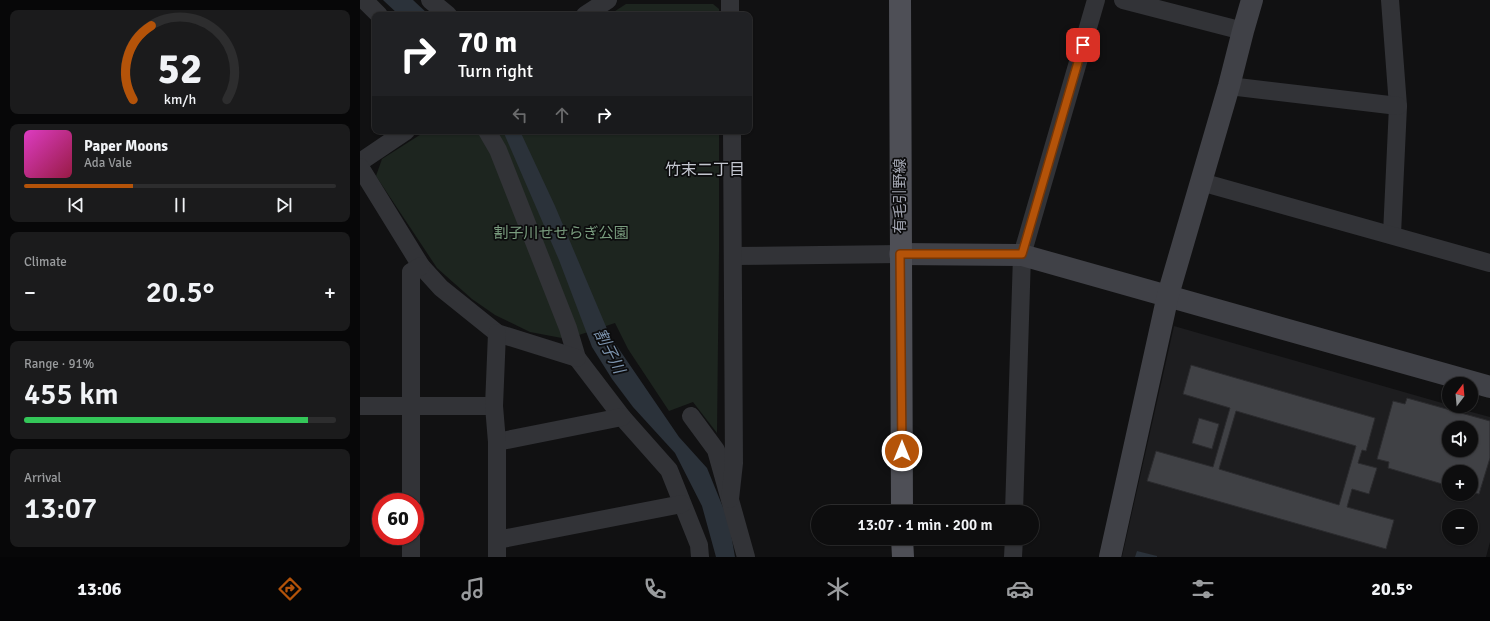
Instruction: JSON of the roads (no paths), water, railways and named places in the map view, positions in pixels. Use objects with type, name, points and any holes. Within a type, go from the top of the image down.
[{"type":"main road","name":"有毛引野線","points":[[900,0],[902,505]]},
{"type":"main road","points":[[902,545],[903,557]]},
{"type":"street","points":[[364,0],[376,12]]},
{"type":"street","points":[[430,0],[444,12]]},
{"type":"street","points":[[590,12],[608,0]]},
{"type":"street","points":[[730,0],[730,12]]},
{"type":"street","points":[[1014,505],[1022,254],[1096,0]]},
{"type":"street","points":[[1123,0],[1243,31]]},
{"type":"street","points":[[1110,557],[1168,295],[1229,86],[1252,0]]},
{"type":"street","points":[[1390,0],[1398,106],[1392,234]]},
{"type":"street","points":[[1229,86],[1398,106]]},
{"type":"street","points":[[360,162],[402,134]]},
{"type":"street","points":[[489,134],[498,150],[568,328],[577,358],[622,417],[668,470],[699,545],[700,557]]},
{"type":"street","points":[[730,499],[734,463],[732,134]]},
{"type":"street","points":[[360,167],[421,266],[441,288],[497,332],[577,358]]},
{"type":"street","points":[[1201,182],[1392,234],[1490,263]]},
{"type":"street","points":[[733,256],[1022,254],[1490,387]]},
{"type":"street","points":[[411,493],[411,272],[421,266]]},
{"type":"street","points":[[497,332],[494,406],[496,442],[497,548],[682,504]]},
{"type":"street","points":[[360,406],[494,406]]},
{"type":"street","points":[[691,416],[716,450],[746,557]]},
{"type":"street","points":[[496,442],[622,417]]},
{"type":"street","points":[[411,545],[411,557]]},
{"type":"street","points":[[1013,557],[1014,545]]},
{"type":"water","points":[[383,0],[413,0],[426,12],[396,12]]},
{"type":"water","name":"割子川","points":[[504,134],[521,134],[555,206],[610,336],[679,437],[707,468],[729,522],[735,557],[716,557],[702,506],[675,453],[633,407],[612,379],[592,347],[559,260]]},
{"type":"water","points":[[1137,551],[1157,556],[1157,557],[1135,557]]},
{"type":"district","name":"竹末二丁目","points":[[705,170]]},
{"type":"park label","name":"割子川せせらぎ公園","points":[[561,233]]}]
